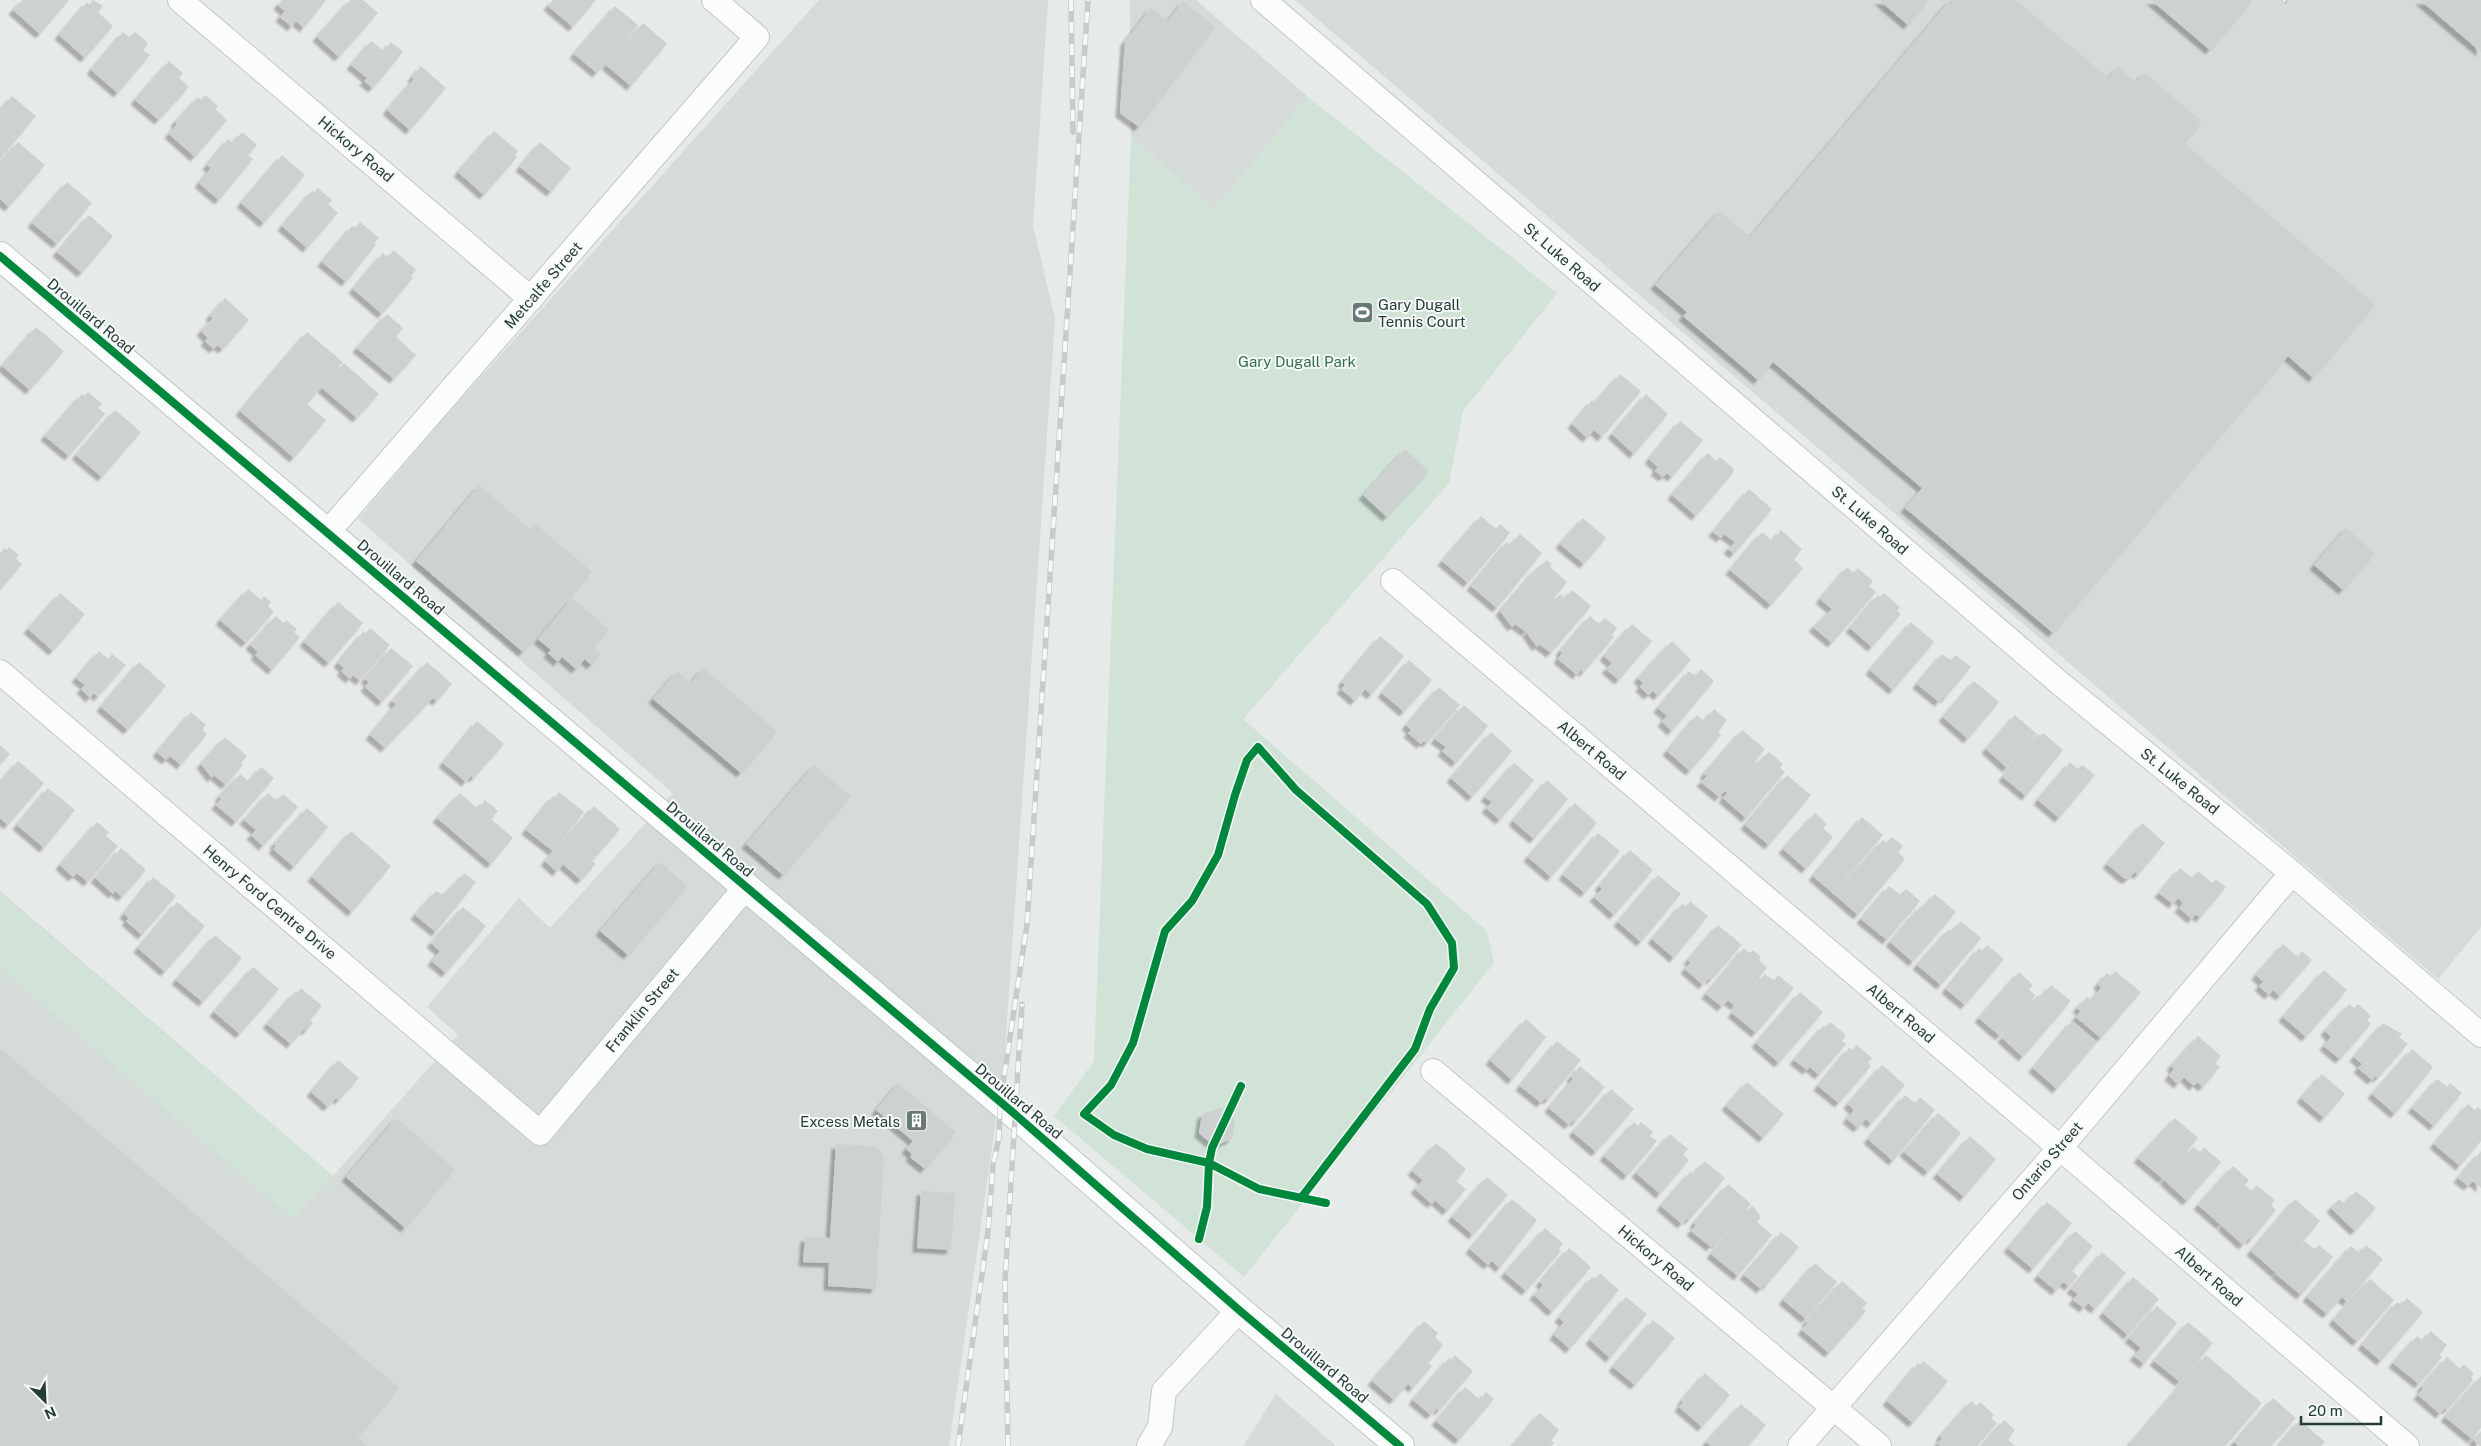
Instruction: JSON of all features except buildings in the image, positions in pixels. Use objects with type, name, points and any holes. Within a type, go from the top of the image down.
[{"type":"street","name":"Hickory Road","points":[[180,0],[531,299]]},
{"type":"street","name":"Metcalfe Street","points":[[328,532],[757,37],[714,0]]},
{"type":"street","name":"St. Luke Road","points":[[1263,0],[2062,685],[2292,873],[2481,1036]]},
{"type":"street","name":"Drouillard Road","points":[[0,256],[328,532],[745,888],[1017,1116],[1239,1310],[1400,1446]]},
{"type":"street","name":"Albert Road","points":[[1393,581],[2060,1148],[2407,1446]]},
{"type":"street","name":"Henry Ford Centre Drive","points":[[0,672],[540,1133]]},
{"type":"street","name":"Ontario Street","points":[[1800,1446],[2060,1148],[2292,873]]},
{"type":"street","name":"Franklin Street","points":[[540,1133],[745,888]]},
{"type":"street","name":"Hickory Road","points":[[1433,1071],[1878,1446]]},
{"type":"street","points":[[1158,1440],[1164,1391],[1239,1310]]},
{"type":"shaded area","points":[[819,0],[1048,0],[1033,226],[1055,318],[1004,1064],[949,1446],[0,1446],[0,891],[333,1176],[458,1035],[427,1007],[519,898],[550,928],[673,793],[358,519],[445,417]]},
{"type":"shaded area","points":[[1130,0],[1196,0],[1308,97],[1214,209],[1131,137]]},
{"type":"shaded area","points":[[1295,0],[2481,0],[2481,927],[2438,979]]},
{"type":"shaded area","points":[[1276,1394],[1336,1446],[1243,1446]]},
{"type":"green space","name":"Gary Dugall Park","points":[[1308,97],[1557,293],[1463,411],[1449,483],[1243,719],[1487,931],[1494,963],[1244,1277],[1054,1116],[1094,1061],[1131,137],[1214,209]]},
{"type":"green space","points":[[0,893],[333,1176],[293,1219],[0,968]]},
{"type":"railway","points":[[1071,0],[1073,132]]},
{"type":"railway","points":[[958,1446],[988,1231],[993,1165],[999,1137],[1000,1104],[1027,924],[1088,0]]},
{"type":"railway","points":[[1008,1446],[1005,1280],[1022,1004]]},
{"type":"cycle path","points":[[0,256],[1017,1116],[1239,1310],[1400,1446]]},
{"type":"cycle path","points":[[1301,1198],[1415,1049],[1430,1009],[1454,968],[1452,943],[1427,904],[1296,790],[1258,747],[1247,760],[1218,855],[1192,901],[1165,931],[1133,1043],[1111,1085],[1084,1114],[1114,1135],[1147,1149],[1209,1163],[1259,1189],[1326,1203]]},
{"type":"cycle path","points":[[1199,1239],[1207,1207],[1209,1163],[1212,1148],[1241,1086]]},
{"type":"place","name":"Gary Dugall Tennis Court","points":[[1362,313]]},
{"type":"place","name":"Excess Metals","points":[[916,1121]]}]
